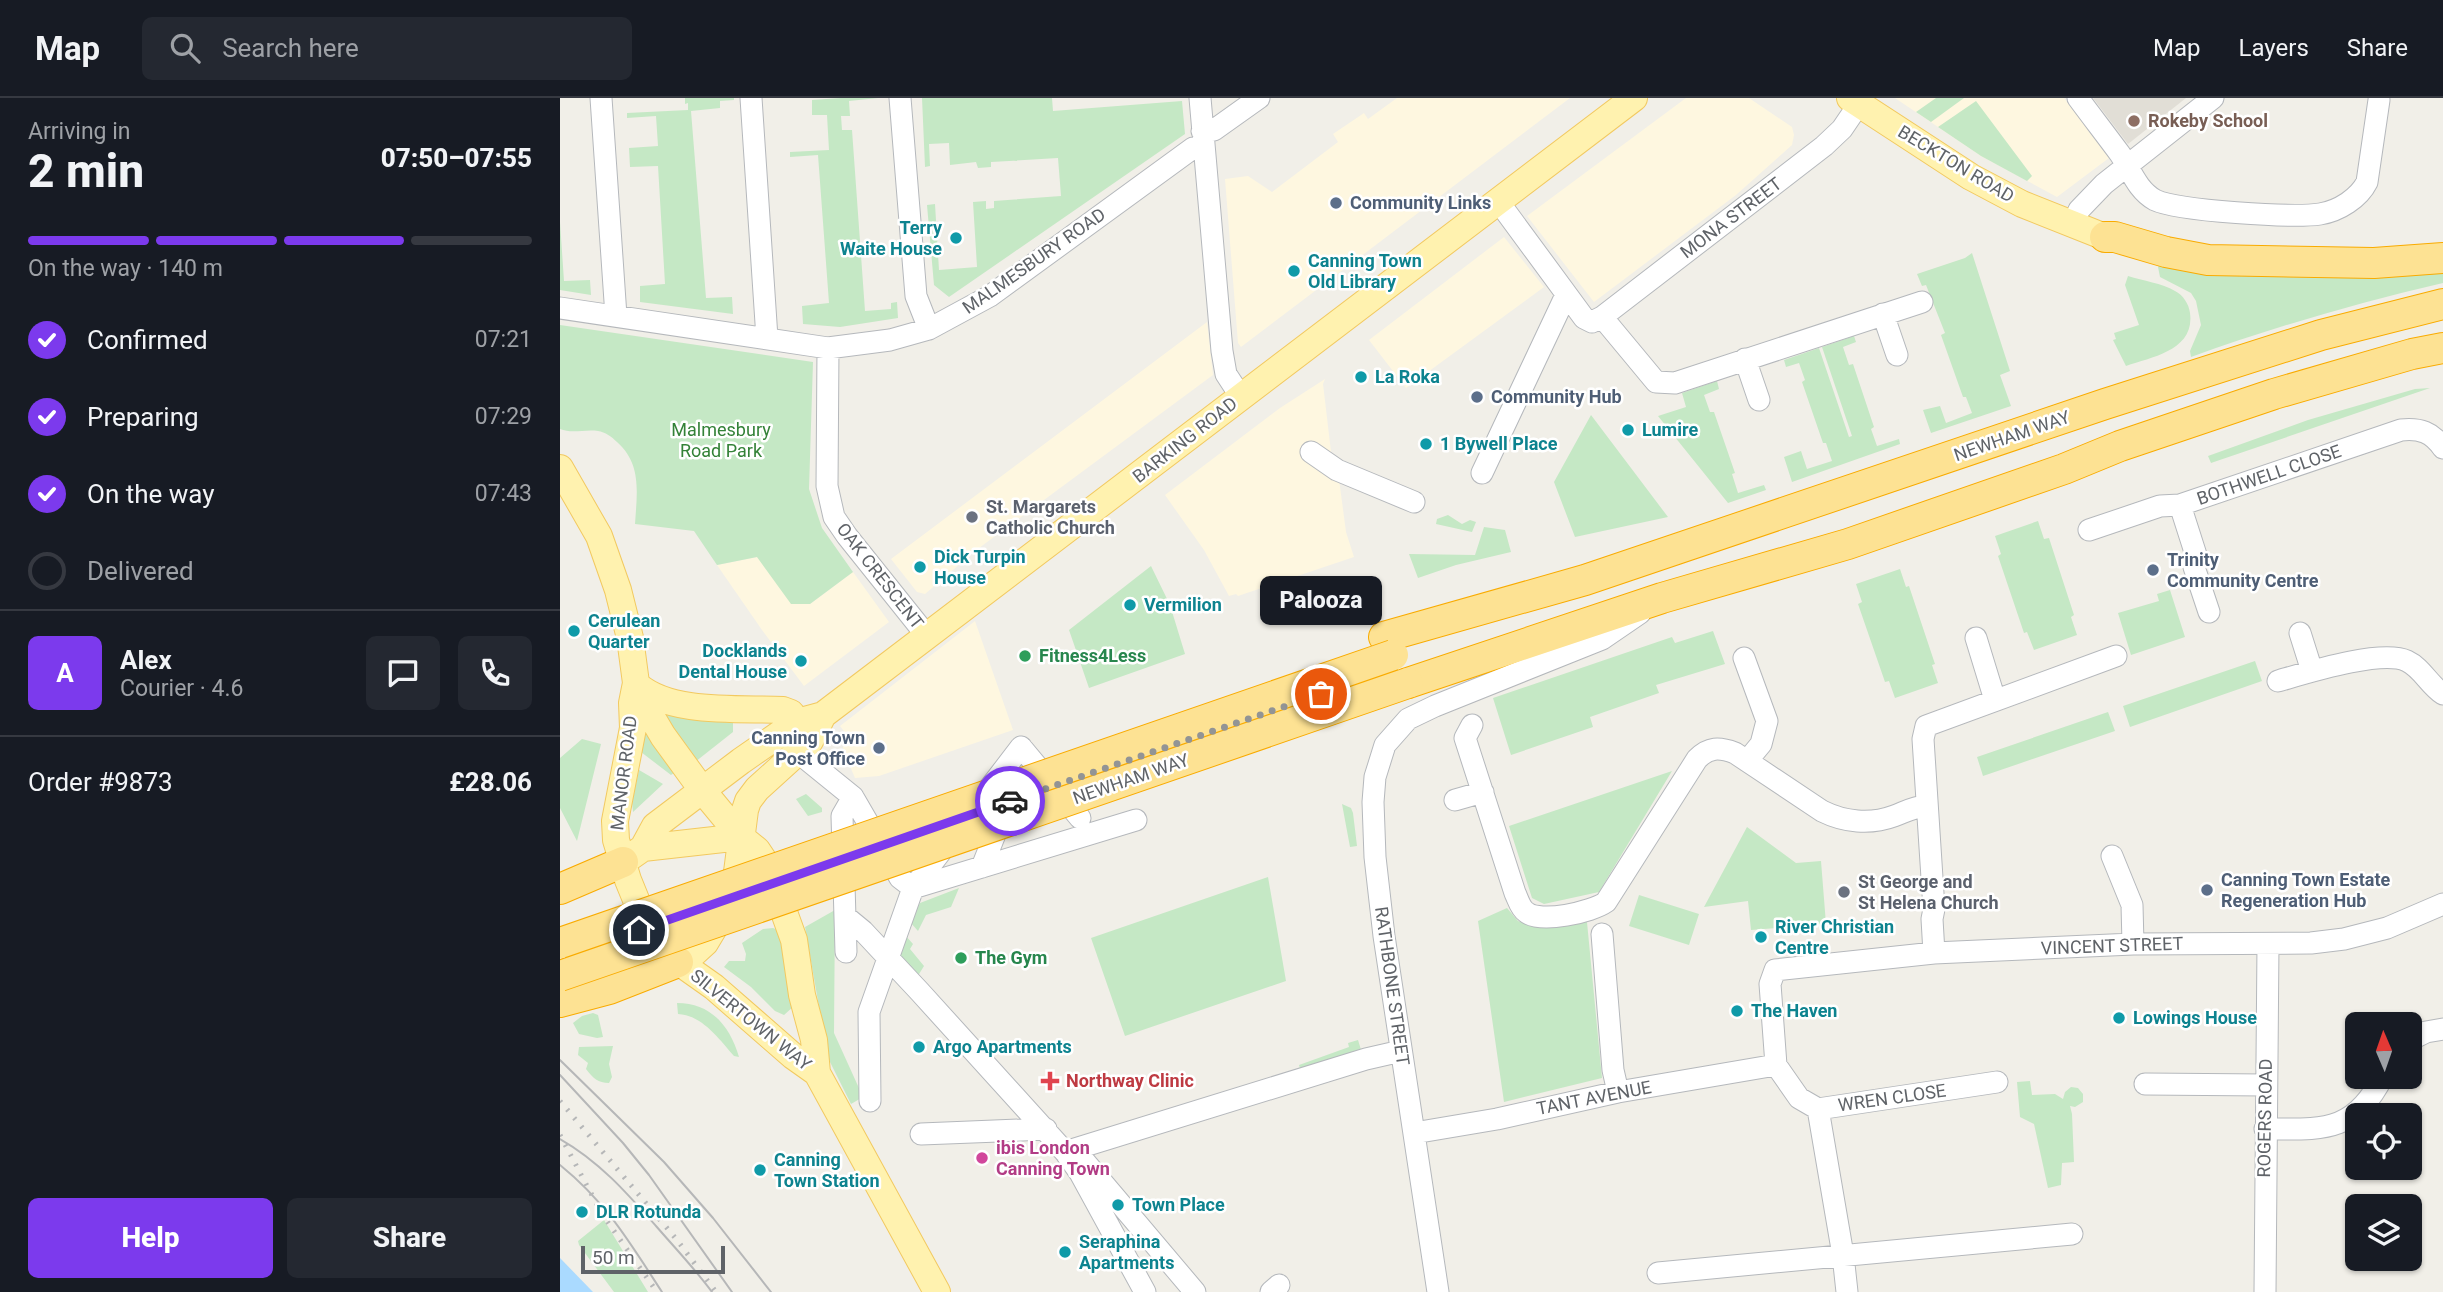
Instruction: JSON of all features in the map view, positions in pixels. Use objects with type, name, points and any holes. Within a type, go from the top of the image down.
[{"type":"highway","points":[[2105,237],[2116,237],[2166,252],[2208,260],[2374,263],[2443,258]]},
{"type":"highway","name":"NEWHAM WAY","points":[[560,976],[1396,660],[1585,580],[2216,368],[2320,335],[2443,304]]},
{"type":"highway","name":"NEWHAM WAY","points":[[560,923],[1396,660],[1662,598],[1848,544],[2274,394],[2412,354],[2443,348]]},
{"type":"highway","name":"NEWHAM WAY","points":[[560,943],[1396,660]]},
{"type":"highway","name":"NEWHAM WAY","points":[[560,957],[1396,660]]},
{"type":"highway","points":[[560,889],[633,855]]},
{"type":"highway","points":[[560,1002],[608,989],[678,962]]},
{"type":"main road","name":"BARKING ROAD","points":[[678,962],[705,943],[720,918],[737,872],[748,801],[757,789],[810,741],[823,715],[1634,98]]},
{"type":"main road","name":"BECKTON ROAD","points":[[1855,101],[1971,177],[2022,204],[2105,237]]},
{"type":"main road","name":"MANOR ROAD","points":[[561,486],[599,536],[630,638],[640,687],[653,719],[703,791],[741,837]]},
{"type":"main road","name":"MANOR ROAD","points":[[640,687],[674,703],[783,710],[791,713],[797,722]]},
{"type":"main road","name":"MANOR ROAD","points":[[633,855],[616,840],[615,821],[633,728],[632,703],[640,687]]},
{"type":"main road","points":[[633,855],[655,826],[797,722],[823,715]]},
{"type":"main road","points":[[633,855],[741,837]]},
{"type":"main road","name":"SILVERTOWN WAY","points":[[741,837],[757,850],[767,865],[794,940],[802,995],[814,1040],[817,1073],[937,1292]]},
{"type":"main road","name":"SILVERTOWN WAY","points":[[633,855],[650,934],[663,951],[714,987],[793,1056],[817,1073]]},
{"type":"street","points":[[601,98],[616,316]]},
{"type":"street","points":[[751,98],[767,338]]},
{"type":"street","points":[[900,98],[916,296],[929,329]]},
{"type":"street","points":[[1200,98],[1222,351],[1226,374],[1241,397]]},
{"type":"street","name":"MALMESBURY ROAD","points":[[560,308],[828,348],[890,340],[929,329],[990,296],[1259,98]]},
{"type":"street","points":[[2078,98],[2139,187],[2156,200],[2229,212],[2322,214],[2361,194],[2367,182],[2379,100]]},
{"type":"street","points":[[2072,226],[2079,210],[2087,201],[2126,166],[2213,98]]},
{"type":"street","name":"MONA STREET","points":[[1597,319],[1824,146],[1842,129],[1855,101]]},
{"type":"street","points":[[1497,201],[1584,318],[1597,319],[1656,382],[1675,383],[1922,302]]},
{"type":"street","points":[[1482,473],[1566,295]]},
{"type":"street","points":[[1883,314],[1897,355]]},
{"type":"street","name":"OAK CRESCENT","points":[[828,348],[827,486],[834,517],[927,636]]},
{"type":"street","points":[[2412,354],[2443,364]]},
{"type":"street","points":[[1745,359],[1759,400]]},
{"type":"street","name":"BOTHWELL CLOSE","points":[[2089,530],[2160,506],[2180,505],[2401,430],[2427,432],[2443,448]]},
{"type":"street","points":[[1311,452],[1337,470],[1415,502]]},
{"type":"street","points":[[2180,505],[2196,555],[2194,567],[2209,612]]},
{"type":"street","name":"NEWHAM WAY","points":[[1435,706],[1602,639],[1662,598]]},
{"type":"street","points":[[2300,633],[2312,671]]},
{"type":"street","points":[[1976,638],[1995,699]]},
{"type":"street","points":[[1934,953],[1923,739],[1926,726],[2116,656]]},
{"type":"street","points":[[2278,681],[2375,658],[2398,657],[2418,668],[2434,688],[2443,694]]},
{"type":"street","points":[[1744,658],[1767,721],[1761,744],[1747,761]]},
{"type":"street","name":"RATHBONE STREET","points":[[1435,706],[1416,714],[1400,726],[1385,745],[1375,777],[1373,802],[1375,857],[1438,1292]]},
{"type":"street","points":[[1468,732],[1483,792],[1515,893],[1526,913],[1544,917],[1587,911],[1606,902],[1697,760],[1704,752],[1714,748],[1724,749],[1747,761],[1822,811],[1852,822],[1892,817],[1912,808],[1926,806]]},
{"type":"street","points":[[870,1101],[869,1012],[913,888],[1002,761],[1021,747]]},
{"type":"street","points":[[982,867],[1013,789],[1021,747]]},
{"type":"street","points":[[1021,747],[1080,818]]},
{"type":"street","points":[[805,758],[863,794],[900,878],[913,888]]},
{"type":"street","points":[[1002,761],[1013,789]]},
{"type":"street","points":[[1455,800],[1483,792]]},
{"type":"street","points":[[846,952],[842,816],[863,794]]},
{"type":"street","points":[[913,888],[1136,820]]},
{"type":"street","points":[[2112,856],[2132,905],[2133,944]]},
{"type":"street","name":"VINCENT STREET","points":[[1776,1065],[1770,984],[1775,970],[1934,953],[2133,944],[2268,944],[2344,939],[2387,928],[2443,904]]},
{"type":"street","points":[[846,917],[1046,1129],[1070,1150],[1195,1292]]},
{"type":"street","points":[[1601,934],[1613,1070],[1618,1093]]},
{"type":"street","name":"ROGERS ROAD","points":[[2264,1292],[2268,944]]},
{"type":"street","points":[[2422,1034],[2443,1029]]},
{"type":"street","points":[[1070,1150],[1366,1059],[1401,1051]]},
{"type":"street","name":"TANT AVENUE","points":[[1414,1133],[1776,1065]]},
{"type":"street","name":"WREN CLOSE","points":[[1776,1065],[1799,1098],[1818,1109],[1997,1082]]},
{"type":"street","points":[[2145,1084],[2265,1085]]},
{"type":"street","points":[[2264,1129],[2318,1129],[2341,1122],[2366,1105],[2375,1089]]},
{"type":"street","points":[[1818,1109],[1847,1292]]},
{"type":"street","points":[[921,1134],[1046,1129]]},
{"type":"street","points":[[1070,1150],[1145,1292]]},
{"type":"street","points":[[1658,1273],[2072,1234]]},
{"type":"shaded area","points":[[1397,98],[1570,98],[1241,347],[1238,343],[1225,179],[1248,176],[1272,192],[1338,142],[1333,134],[1364,113],[1368,119]]},
{"type":"shaded area","points":[[1686,98],[1749,98],[1792,127],[1792,145],[1736,195],[1594,302],[1527,216]]},
{"type":"shaded area","points":[[1895,98],[2064,98],[2109,158],[2057,197],[1981,156]]},
{"type":"shaded area","name":"Rokeby School","points":[[2093,98],[2186,98],[2128,144]]},
{"type":"shaded area","points":[[1504,237],[1544,287],[1406,388],[1369,340]]},
{"type":"shaded area","points":[[1207,322],[1213,375],[975,551],[925,594],[917,592],[891,559]]},
{"type":"shaded area","points":[[1325,379],[1323,384],[1332,460],[1339,479],[1346,532],[1354,557],[1238,596],[1229,596],[1204,550],[1165,495],[1280,408]]},
{"type":"shaded area","points":[[757,557],[810,604],[853,572],[889,622],[804,686],[717,565]]},
{"type":"shaded area","points":[[975,621],[1013,730],[879,776],[855,778],[843,750],[843,740],[847,735],[840,726]]},
{"type":"green space","points":[[685,98],[734,98],[720,101],[720,108],[691,111],[706,298],[732,297],[733,314],[640,302],[640,286],[665,284],[658,166],[630,167],[629,148],[658,146],[656,116],[627,118],[627,113],[688,110]]},
{"type":"green space","points":[[878,98],[849,101],[850,116],[841,116],[842,130],[852,130],[865,311],[891,309],[891,303],[897,302],[898,318],[840,327],[803,324],[802,306],[829,303],[818,155],[790,157],[790,152],[829,150],[827,115],[812,115],[812,100]]},
{"type":"green space","points":[[922,98],[1052,98],[1053,111],[1182,101],[1185,134],[949,297],[934,285],[927,205],[935,204],[939,270],[977,267],[973,202],[986,201],[986,209],[994,208],[994,201],[1061,196],[1058,158],[991,162],[991,167],[978,168],[976,162],[950,165],[949,143],[929,144],[930,166],[925,167]]},
{"type":"green space","points":[[1936,98],[1964,98],[1931,122],[1916,112]]},
{"type":"green space","points":[[1976,101],[2032,176],[2027,181],[1981,156],[1938,127]]},
{"type":"green space","points":[[560,222],[564,281],[590,280],[591,295],[560,290]]},
{"type":"green space","points":[[1972,253],[2010,371],[2000,375],[2011,406],[1931,433],[1923,410],[1940,406],[1946,423],[1972,413],[1966,397],[1963,397],[1941,335],[1945,333],[1926,285],[1922,286],[1917,274],[1965,258]]},
{"type":"green space","points":[[2164,260],[2443,266],[2443,283],[2316,316],[2191,357],[2190,351],[2201,325],[2196,301],[2191,293],[2160,277],[2158,267]]},
{"type":"green space","points":[[2128,276],[2164,286],[2181,295],[2187,303],[2190,326],[2186,336],[2170,350],[2126,366],[2113,340],[2116,339],[2114,333],[2139,325],[2125,285]]},
{"type":"green space","name":"Malmesbury Road Park","points":[[560,325],[813,362],[809,489],[822,528],[853,572],[810,604],[791,604],[757,557],[717,565],[694,531],[635,524],[636,480],[631,460],[625,451],[613,438],[601,432],[560,429]]},
{"type":"green space","points":[[1854,336],[1856,342],[1843,347],[1849,365],[1853,364],[1874,427],[1871,429],[1877,446],[1899,439],[1900,444],[1792,482],[1784,457],[1801,451],[1807,469],[1832,461],[1802,382],[1805,380],[1799,363],[1786,367],[1784,360],[1819,348],[1849,437],[1852,436],[1822,347]]},
{"type":"green space","points":[[1717,381],[1719,389],[1704,395],[1710,412],[1714,412],[1735,473],[1732,474],[1738,493],[1764,485],[1766,490],[1728,503],[1658,416],[1686,407],[1682,393]]},
{"type":"green space","points":[[2430,388],[2211,463],[2208,456],[2308,420],[2415,389]]},
{"type":"green space","points":[[1591,415],[1668,517],[1575,537],[1554,482]]},
{"type":"green space","points":[[1448,515],[1462,524],[1470,520],[1476,522],[1472,532],[1436,524],[1437,519]]},
{"type":"green space","points":[[2038,521],[2044,539],[2049,538],[2074,615],[2071,617],[2077,635],[2034,650],[2027,632],[2024,633],[1998,556],[2001,554],[1995,536]]},
{"type":"green space","points":[[1484,527],[1505,530],[1511,552],[1456,565],[1418,578],[1409,554],[1475,555]]},
{"type":"green space","points":[[1151,566],[1170,605],[1185,654],[1089,688],[1069,630]]},
{"type":"green space","points":[[1900,569],[1906,587],[1909,586],[1935,664],[1932,665],[1938,683],[1895,698],[1889,681],[1885,682],[1858,604],[1862,602],[1856,584]]},
{"type":"green space","points":[[2170,590],[2185,637],[2131,655],[2118,613],[2159,601],[2157,594]]},
{"type":"green space","points":[[1713,631],[1725,664],[1656,685],[1659,693],[1590,717],[1593,727],[1511,755],[1493,698],[1672,637],[1675,643]]},
{"type":"green space","points":[[2255,661],[2262,681],[2130,727],[2123,706]]},
{"type":"green space","points":[[661,706],[733,714],[733,732],[695,762],[662,715]]},
{"type":"green space","points":[[2108,712],[2115,731],[1983,776],[1977,757]]},
{"type":"green space","points":[[646,732],[674,773],[671,775],[641,752]]},
{"type":"green space","points":[[582,739],[601,744],[577,841],[560,808],[560,758]]},
{"type":"green space","points":[[639,770],[663,784],[633,812],[632,802]]},
{"type":"green space","points":[[1672,771],[1599,892],[1544,904],[1532,898],[1509,826]]},
{"type":"green space","points":[[806,794],[822,808],[822,812],[808,816],[796,799]]},
{"type":"green space","points":[[1342,804],[1351,808],[1353,813],[1357,846],[1350,847]]},
{"type":"green space","points":[[1747,827],[1796,863],[1821,861],[1826,924],[1751,930],[1748,901],[1704,907]]},
{"type":"green space","points":[[1268,877],[1286,981],[1125,1036],[1091,938]]},
{"type":"green space","points":[[959,888],[951,907],[926,915],[918,931],[910,922],[920,903]]},
{"type":"green space","points":[[1639,895],[1699,914],[1689,945],[1629,926]]},
{"type":"green space","points":[[1507,908],[1518,921],[1534,927],[1587,922],[1602,1078],[1504,1102],[1478,921]]},
{"type":"green space","points":[[835,910],[834,1033],[863,1097],[851,1104],[828,1058],[805,927]]},
{"type":"green space","points":[[763,929],[778,930],[785,952],[794,1006],[784,1015],[775,1011],[751,987],[724,967],[729,961],[745,961],[746,954],[742,943]]},
{"type":"green space","points":[[905,935],[913,944],[910,949],[924,966],[916,979],[892,955]]},
{"type":"green space","points":[[677,1003],[700,1007],[717,1018],[730,1035],[739,1057],[734,1056],[702,1023],[687,1015],[678,1014]]},
{"type":"green space","points":[[593,1013],[598,1015],[603,1037],[579,1034],[573,1023],[582,1016]]},
{"type":"green space","points":[[1358,1040],[1362,1053],[1301,1072],[1299,1065],[1349,1047],[1348,1043]]},
{"type":"green space","points":[[613,1046],[609,1064],[612,1077],[609,1083],[602,1082],[586,1069],[588,1063],[578,1055],[579,1047]]},
{"type":"green space","points":[[2030,1081],[2032,1095],[2055,1094],[2063,1099],[2065,1092],[2071,1087],[2078,1088],[2083,1094],[2083,1102],[2075,1107],[2070,1106],[2074,1162],[2062,1163],[2061,1185],[2048,1188],[2034,1124],[2020,1117],[2017,1082]]},
{"type":"green space","points":[[604,1220],[648,1292],[614,1292],[579,1245],[578,1241]]},
{"type":"water","points":[[560,1258],[593,1292],[560,1292]]},
{"type":"tram line","points":[[560,1060],[664,1162],[713,1218],[771,1292]]},
{"type":"tram line","points":[[560,1075],[649,1175],[732,1292]]},
{"type":"tram line","points":[[560,1139],[600,1167],[623,1190],[712,1292]]},
{"type":"tram line","points":[[560,1165],[577,1179],[604,1209],[662,1292]]},
{"type":"railway","points":[[560,1101],[677,1240],[716,1292]]},
{"type":"railway","points":[[560,1135],[602,1214],[657,1292]]},
{"type":"way so far","points":[[1010,801],[1321,694]]},
{"type":"place","name":"Rokeby School","points":[[2134,121]]},
{"type":"place","name":"Community Links","points":[[1336,203]]},
{"type":"place","name":"Terry Waite House","points":[[956,238]]},
{"type":"place","name":"Canning Town Old Library","points":[[1294,271]]},
{"type":"place","name":"La Roka","points":[[1361,377]]},
{"type":"place","name":"Community Hub","points":[[1477,397]]},
{"type":"place","name":"Lumire","points":[[1628,430]]},
{"type":"place","name":"1 Bywell Place","points":[[1426,444]]},
{"type":"place","name":"St. Margarets Catholic Church","points":[[972,517]]},
{"type":"place","name":"Dick Turpin House","points":[[920,567]]},
{"type":"place","name":"Trinity Community Centre","points":[[2153,570]]},
{"type":"place","name":"Vermilion","points":[[1130,605]]},
{"type":"place","name":"Cerulean Quarter","points":[[574,631]]},
{"type":"place","name":"Fitness4Less","points":[[1025,656]]},
{"type":"place","name":"Docklands Dental House","points":[[801,661]]},
{"type":"place","name":"Palooza","points":[[1321,694]]},
{"type":"place","name":"Canning Town Post Office","points":[[879,748]]},
{"type":"place","name":"Canning Town Estate Regeneration Hub","points":[[2207,890]]},
{"type":"place","name":"St George and St Helena Church","points":[[1844,892]]},
{"type":"place","name":"River Christian Centre","points":[[1761,937]]},
{"type":"place","name":"The Gym","points":[[961,958]]},
{"type":"place","name":"The Haven","points":[[1737,1011]]},
{"type":"place","name":"Lowings House","points":[[2119,1018]]},
{"type":"place","name":"Argo Apartments","points":[[919,1047]]},
{"type":"place","name":"Northway Clinic","points":[[1050,1081]]},
{"type":"place","name":"ibis London Canning Town","points":[[982,1158]]},
{"type":"place","name":"Canning Town Station","points":[[760,1170]]},
{"type":"place","name":"Town Place","points":[[1118,1205]]},
{"type":"place","name":"DLR Rotunda","points":[[582,1212]]},
{"type":"place","name":"Seraphina Apartments","points":[[1065,1252]]},
{"type":"route","points":[[639,930],[1010,801]]}]
